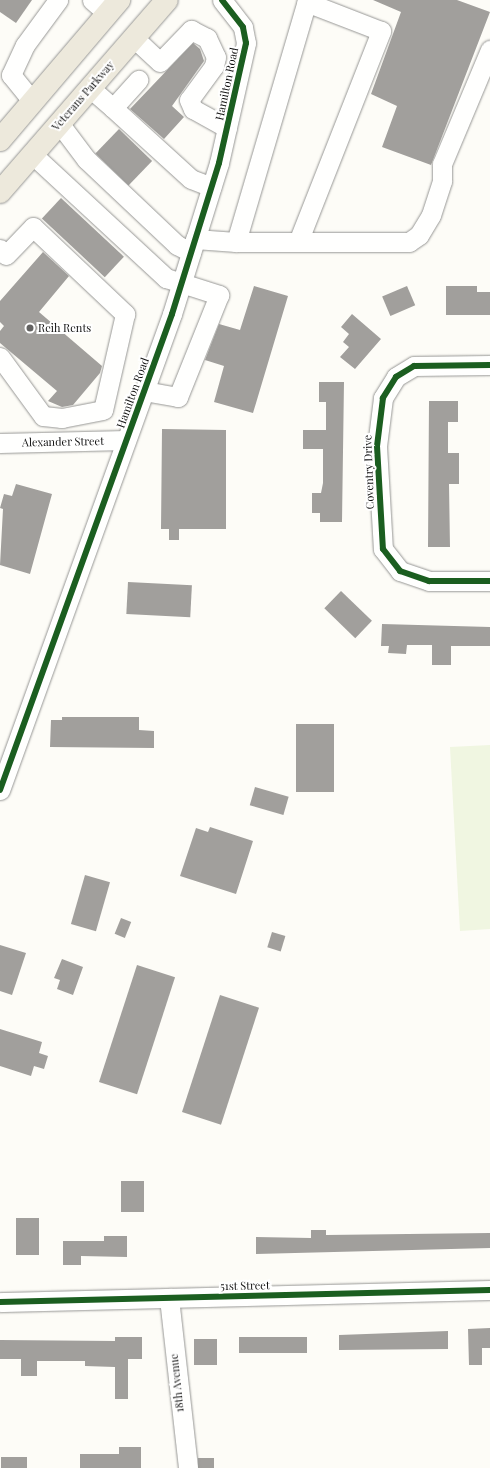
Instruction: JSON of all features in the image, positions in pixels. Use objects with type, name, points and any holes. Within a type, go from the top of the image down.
[{"type":"main road","name":"Veterans Parkway","points":[[0,192],[167,0]]},
{"type":"main road","points":[[0,140],[33,102],[106,5]]},
{"type":"street","points":[[33,102],[11,75],[25,45],[58,0]]},
{"type":"street","name":"Hamilton Road","points":[[0,790],[144,391],[212,186],[246,43],[244,27],[222,0]]},
{"type":"street","points":[[236,242],[306,1],[381,30],[298,242]]},
{"type":"street","points":[[134,38],[160,62],[191,30],[207,38],[216,57],[214,66],[189,100],[193,109],[227,128]]},
{"type":"street","points":[[59,123],[86,158],[178,245],[193,246],[236,242],[409,242],[419,235],[431,215],[442,181],[442,164],[490,50]]},
{"type":"street","points":[[113,108],[138,80]]},
{"type":"street","points":[[90,88],[191,179],[212,186]]},
{"type":"street","points":[[32,154],[166,278],[219,295],[178,398],[144,391]]},
{"type":"street","points":[[2,255],[33,227],[125,314],[103,410],[62,418],[43,416]]},
{"type":"street","points":[[0,357],[43,416],[43,442]]},
{"type":"street","name":"Coventry Drive","points":[[490,365],[414,366],[396,376],[383,398],[377,446],[383,549],[400,571],[429,581],[490,581]]},
{"type":"street","name":"Alexander Street","points":[[0,443],[126,440]]},
{"type":"street","name":"51st Street","points":[[0,1302],[490,1290]]},
{"type":"street","name":"18th Avenue","points":[[169,1298],[188,1468]]},
{"type":"green space","points":[[490,745],[490,929],[460,931],[450,747]]},
{"type":"building","points":[[0,0],[32,0],[16,23],[0,12]]},
{"type":"building","points":[[373,0],[457,0],[490,12],[431,165],[382,147],[397,106],[371,94],[401,12]]},
{"type":"building","points":[[193,43],[200,49],[204,61],[172,106],[184,117],[164,139],[130,109]]},
{"type":"building","points":[[119,129],[152,161],[128,185],[95,153]]},
{"type":"building","points":[[61,198],[124,257],[105,277],[42,218]]},
{"type":"building","name":"Reih Rents","points":[[43,252],[69,276],[39,312],[102,366],[100,373],[73,405],[62,407],[48,401],[57,391],[0,343],[0,331],[4,326],[0,322],[0,301]]},
{"type":"building","points":[[254,286],[288,296],[253,413],[214,402],[224,366],[205,360],[219,324],[240,330]]},
{"type":"building","points":[[407,286],[415,305],[390,316],[382,297]]},
{"type":"building","points":[[446,286],[477,286],[477,292],[490,292],[490,315],[446,315]]},
{"type":"building","points":[[352,314],[381,339],[355,369],[340,357],[349,347],[343,342],[349,334],[341,327]]},
{"type":"building","points":[[319,382],[344,382],[342,522],[320,522],[320,513],[312,513],[312,493],[321,493],[323,483],[323,449],[303,449],[303,430],[326,430],[326,402],[319,402]]},
{"type":"building","points":[[429,401],[458,401],[458,422],[448,422],[448,453],[459,453],[459,484],[449,484],[450,547],[428,547]]},
{"type":"building","points":[[162,429],[226,430],[226,529],[179,529],[179,540],[169,540],[169,529],[161,529]]},
{"type":"building","points":[[16,484],[52,494],[30,574],[0,565],[3,509],[0,508],[4,494],[12,496]]},
{"type":"building","points":[[128,582],[192,585],[190,617],[126,614]]},
{"type":"building","points":[[341,591],[372,621],[355,638],[324,608]]},
{"type":"building","points":[[382,624],[490,627],[490,646],[451,646],[451,665],[432,665],[432,645],[407,645],[406,654],[388,653],[389,646],[381,646]]},
{"type":"building","points":[[62,717],[139,717],[139,730],[154,731],[154,748],[50,747],[51,720],[62,720]]},
{"type":"building","points":[[296,724],[334,724],[334,792],[296,792]]},
{"type":"building","points":[[255,787],[289,797],[283,815],[250,805]]},
{"type":"building","points":[[210,827],[253,841],[236,894],[180,876],[196,828],[208,832]]},
{"type":"building","points":[[85,875],[110,882],[96,931],[71,924]]},
{"type":"building","points":[[121,918],[131,922],[125,938],[115,934]]},
{"type":"building","points":[[272,932],[285,936],[281,951],[267,947]]},
{"type":"building","points":[[0,945],[26,953],[12,995],[0,991]]},
{"type":"building","points":[[62,959],[83,967],[73,995],[57,989],[60,980],[54,978]]},
{"type":"building","points":[[137,965],[175,977],[137,1094],[99,1082]]},
{"type":"building","points":[[220,995],[259,1008],[221,1125],[182,1112]]},
{"type":"building","points":[[0,1029],[42,1042],[39,1053],[48,1056],[44,1069],[34,1066],[31,1076],[0,1066]]},
{"type":"building","points":[[121,1181],[144,1181],[144,1212],[121,1212]]},
{"type":"building","points":[[16,1218],[39,1218],[39,1255],[16,1255]]},
{"type":"building","points":[[311,1230],[326,1230],[326,1235],[490,1233],[490,1248],[256,1254],[256,1237],[311,1238]]},
{"type":"building","points":[[104,1236],[127,1236],[127,1257],[81,1256],[81,1265],[63,1265],[63,1241],[104,1241]]},
{"type":"building","points":[[490,1328],[490,1348],[482,1348],[482,1365],[469,1365],[468,1329]]},
{"type":"building","points":[[448,1331],[448,1349],[339,1350],[339,1335]]},
{"type":"building","points":[[115,1337],[142,1337],[142,1359],[128,1359],[128,1399],[115,1399],[115,1367],[85,1366],[85,1361],[37,1361],[37,1376],[21,1376],[21,1359],[0,1359],[0,1340],[115,1341]]},
{"type":"building","points":[[239,1337],[307,1337],[307,1353],[239,1353]]},
{"type":"building","points":[[194,1339],[217,1339],[217,1365],[194,1365]]},
{"type":"building","points":[[119,1447],[141,1447],[141,1468],[80,1468],[80,1454],[119,1454]]},
{"type":"building","points":[[1,1457],[27,1457],[27,1468],[1,1468]]},
{"type":"building","points":[[198,1458],[214,1458],[214,1468],[198,1468]]},
{"type":"cycle path","points":[[0,790],[172,314],[219,163],[246,43],[243,27],[222,0]]},
{"type":"cycle path","points":[[490,365],[414,366],[396,377],[383,398],[377,446],[383,549],[400,571],[429,581],[490,581]]},
{"type":"cycle path","points":[[0,1302],[490,1290]]},
{"type":"place","name":"Reih Rents","points":[[30,328]]}]
